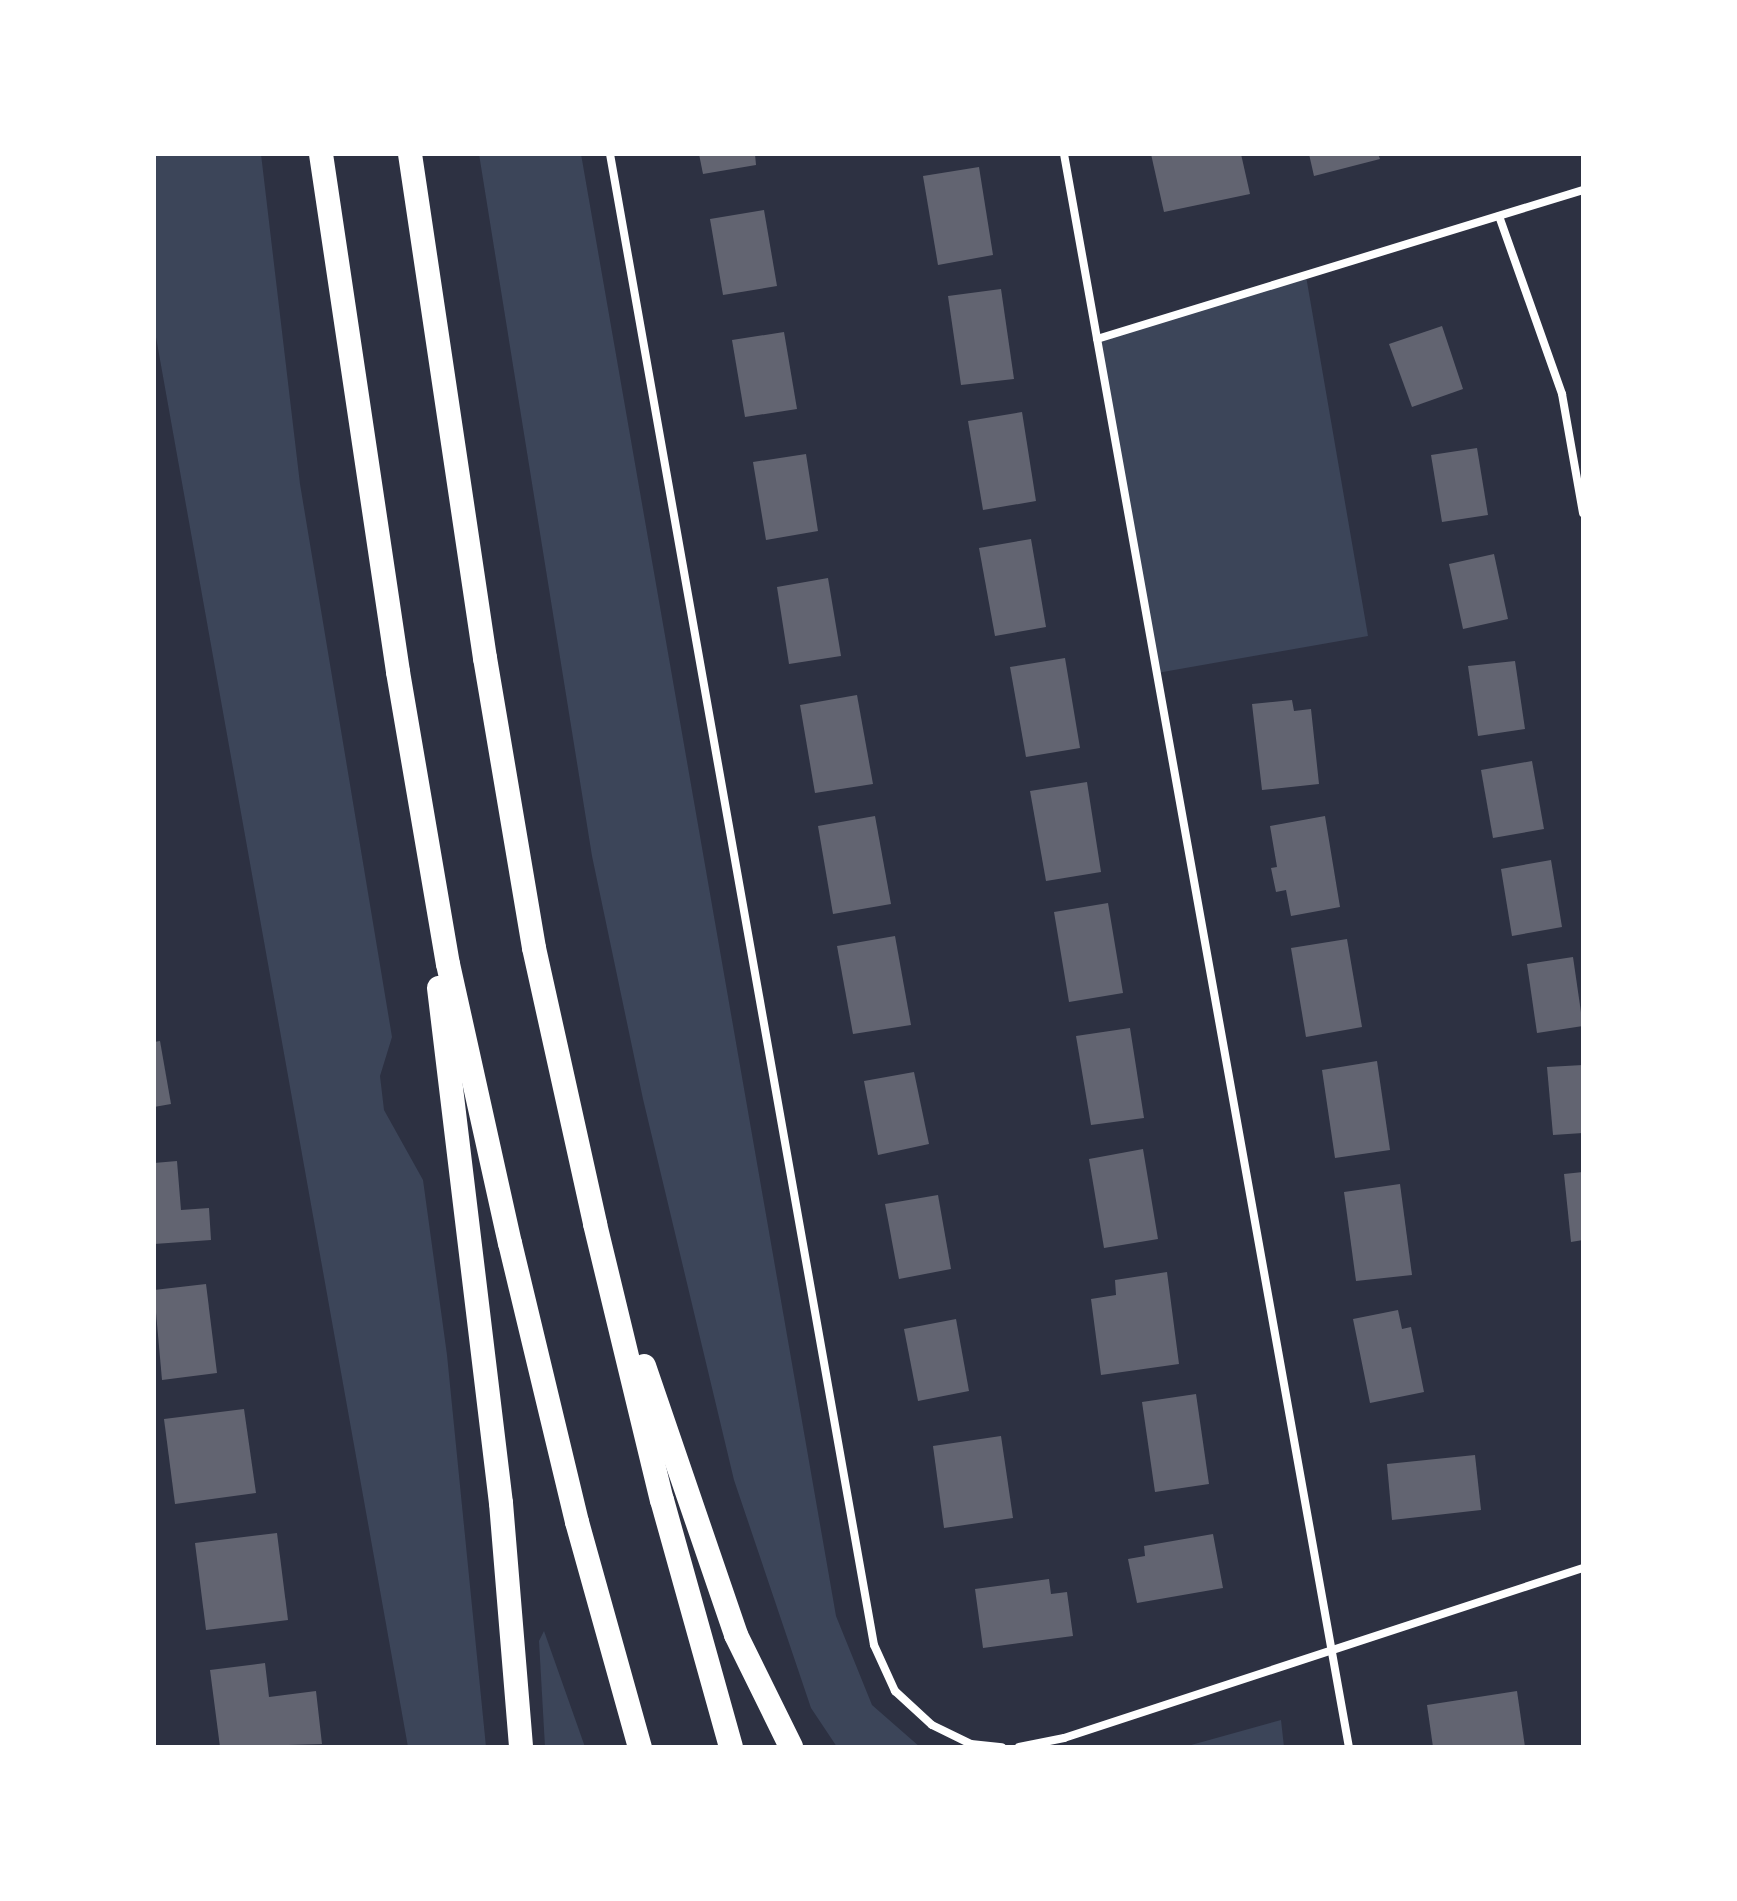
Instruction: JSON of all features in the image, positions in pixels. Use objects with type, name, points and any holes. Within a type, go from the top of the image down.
[{"type":"highway","points":[[321,154],[398,672],[484,1347],[501,1503],[521,1747]]},
{"type":"highway","points":[[410,154],[480,626],[534,948],[595,1224],[662,1500],[731,1747]]},
{"type":"highway","points":[[398,672],[448,964],[503,1212],[577,1522],[640,1747]]},
{"type":"highway","points":[[595,1224],[736,1635],[791,1747]]},
{"type":"street","points":[[610,154],[874,1645],[895,1691],[932,1725],[971,1744],[1002,1747]]},
{"type":"street","points":[[1064,154],[1349,1747]]},
{"type":"street","points":[[1097,339],[1583,190]]},
{"type":"street","points":[[1499,216],[1562,394],[1583,513]]},
{"type":"street","points":[[1019,1747],[1064,1738],[1583,1568]]},
{"type":"shaded area","points":[[154,154],[261,154],[300,484],[392,1037],[380,1076],[384,1110],[423,1180],[447,1355],[486,1747],[408,1747],[154,326]]},
{"type":"shaded area","points":[[479,154],[581,154],[836,1616],[872,1705],[920,1747],[837,1747],[811,1708],[734,1480],[643,1099],[592,856]]},
{"type":"shaded area","points":[[1306,276],[1368,636],[1157,673],[1097,339]]},
{"type":"shaded area","points":[[544,1631],[585,1747],[545,1747],[539,1641]]},
{"type":"shaded area","points":[[1281,1720],[1284,1747],[1184,1747]]},
{"type":"building","points":[[699,154],[755,154],[756,165],[703,174]]},
{"type":"building","points":[[1151,154],[1241,154],[1250,194],[1164,212]]},
{"type":"building","points":[[1309,154],[1378,154],[1380,159],[1314,176]]},
{"type":"building","points":[[979,167],[993,255],[938,265],[923,176]]},
{"type":"building","points":[[764,210],[777,286],[723,295],[710,219]]},
{"type":"building","points":[[1001,289],[1014,379],[961,385],[948,296]]},
{"type":"building","points":[[1442,326],[1463,389],[1412,407],[1389,344]]},
{"type":"building","points":[[784,332],[797,409],[745,417],[732,340]]},
{"type":"building","points":[[1022,412],[1036,501],[983,510],[968,421]]},
{"type":"building","points":[[1477,448],[1488,515],[1442,522],[1431,455]]},
{"type":"building","points":[[806,454],[818,531],[766,540],[753,462]]},
{"type":"building","points":[[1031,539],[1046,627],[995,636],[979,548]]},
{"type":"building","points":[[1494,554],[1508,619],[1463,629],[1449,564]]},
{"type":"building","points":[[828,578],[841,656],[789,664],[777,587]]},
{"type":"building","points":[[1065,658],[1080,748],[1026,757],[1010,667]]},
{"type":"building","points":[[1515,661],[1525,729],[1478,736],[1468,666]]},
{"type":"building","points":[[857,695],[873,784],[815,793],[800,705]]},
{"type":"building","points":[[1292,700],[1294,711],[1311,709],[1319,784],[1262,790],[1252,704]]},
{"type":"building","points":[[1532,761],[1544,829],[1493,838],[1481,770]]},
{"type":"building","points":[[1087,782],[1101,872],[1046,881],[1030,791]]},
{"type":"building","points":[[875,816],[891,904],[833,914],[818,826]]},
{"type":"building","points":[[1325,816],[1340,907],[1291,916],[1286,890],[1276,892],[1271,868],[1277,867],[1270,826]]},
{"type":"building","points":[[1551,860],[1562,927],[1512,936],[1501,869]]},
{"type":"building","points":[[1108,903],[1123,993],[1069,1002],[1054,912]]},
{"type":"building","points":[[895,936],[911,1025],[853,1034],[837,946]]},
{"type":"building","points":[[1347,939],[1362,1027],[1306,1037],[1291,948]]},
{"type":"building","points":[[1573,957],[1583,1026],[1537,1033],[1527,964]]},
{"type":"building","points":[[1130,1028],[1144,1118],[1091,1125],[1076,1036]]},
{"type":"building","points":[[160,1041],[171,1104],[154,1107],[154,1042]]},
{"type":"building","points":[[1377,1061],[1390,1150],[1335,1158],[1322,1070]]},
{"type":"building","points":[[1583,1065],[1583,1133],[1553,1135],[1547,1067]]},
{"type":"building","points":[[914,1072],[929,1144],[878,1155],[864,1081]]},
{"type":"building","points":[[1143,1149],[1158,1239],[1104,1248],[1089,1159]]},
{"type":"building","points":[[177,1161],[181,1210],[209,1208],[211,1240],[154,1244],[154,1163]]},
{"type":"building","points":[[1583,1172],[1583,1240],[1571,1242],[1564,1174]]},
{"type":"building","points":[[1400,1184],[1412,1275],[1356,1281],[1344,1192]]},
{"type":"building","points":[[938,1195],[951,1269],[899,1279],[885,1204]]},
{"type":"building","points":[[1167,1272],[1179,1364],[1101,1375],[1091,1299],[1116,1295],[1115,1280]]},
{"type":"building","points":[[206,1284],[217,1373],[162,1380],[154,1290]]},
{"type":"building","points":[[1398,1310],[1402,1329],[1411,1327],[1424,1392],[1370,1403],[1353,1319]]},
{"type":"building","points":[[956,1319],[969,1391],[918,1401],[904,1329]]},
{"type":"building","points":[[1196,1394],[1209,1484],[1155,1492],[1142,1402]]},
{"type":"building","points":[[244,1409],[256,1493],[175,1504],[164,1419]]},
{"type":"building","points":[[1001,1436],[1013,1518],[944,1528],[933,1446]]},
{"type":"building","points":[[1475,1455],[1481,1510],[1392,1520],[1387,1464]]},
{"type":"building","points":[[277,1533],[288,1620],[206,1630],[195,1543]]},
{"type":"building","points":[[1213,1534],[1223,1588],[1137,1603],[1128,1559],[1145,1556],[1144,1546]]},
{"type":"building","points":[[1049,1579],[1051,1594],[1067,1592],[1073,1636],[983,1648],[975,1589]]},
{"type":"building","points":[[265,1663],[269,1697],[316,1691],[322,1744],[220,1747],[210,1670]]},
{"type":"building","points":[[1517,1691],[1525,1747],[1433,1747],[1427,1705]]}]
